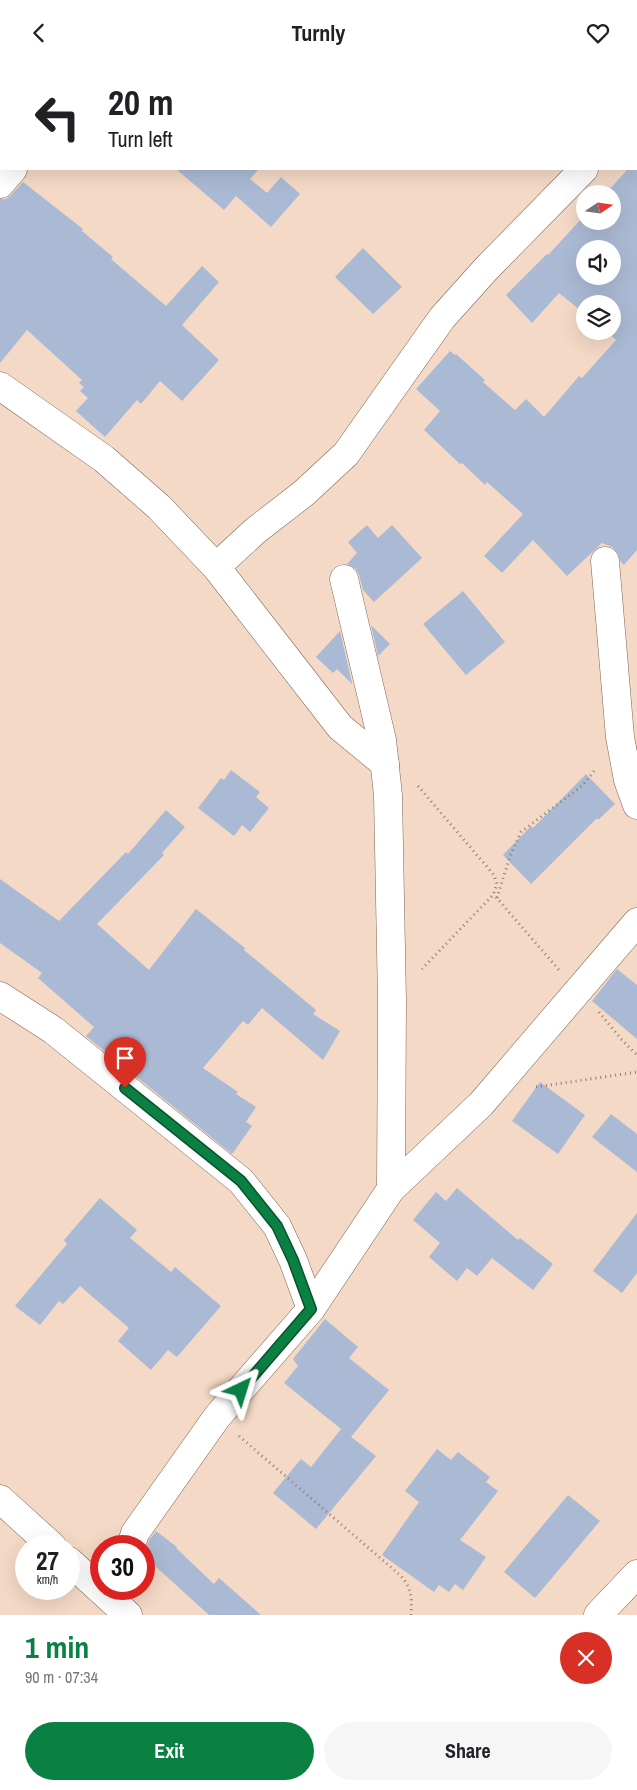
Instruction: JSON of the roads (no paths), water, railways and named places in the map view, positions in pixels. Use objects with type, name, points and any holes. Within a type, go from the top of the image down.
[{"type":"street","points":[[0,184],[12,170]]},
{"type":"street","points":[[216,567],[255,531],[304,493],[346,454],[442,318],[486,269],[583,170]]},
{"type":"street","points":[[0,386],[104,459],[159,507],[216,567],[340,727],[385,765]]},
{"type":"street","points":[[605,561],[620,737],[628,780],[637,805]]},
{"type":"street","points":[[344,579],[382,740],[388,795],[392,1001],[391,1189]]},
{"type":"street","points":[[134,1535],[217,1417],[311,1309],[391,1189],[481,1104],[637,922]]},
{"type":"street","points":[[0,996],[53,1030],[241,1181],[277,1226],[293,1260],[311,1309]]},
{"type":"street","points":[[0,1499],[40,1535]]},
{"type":"street","points":[[80,1571],[129,1615]]},
{"type":"street","points":[[598,1615],[637,1574]]},
{"type":"street","points":[[129,1600],[129,1615]]}]
